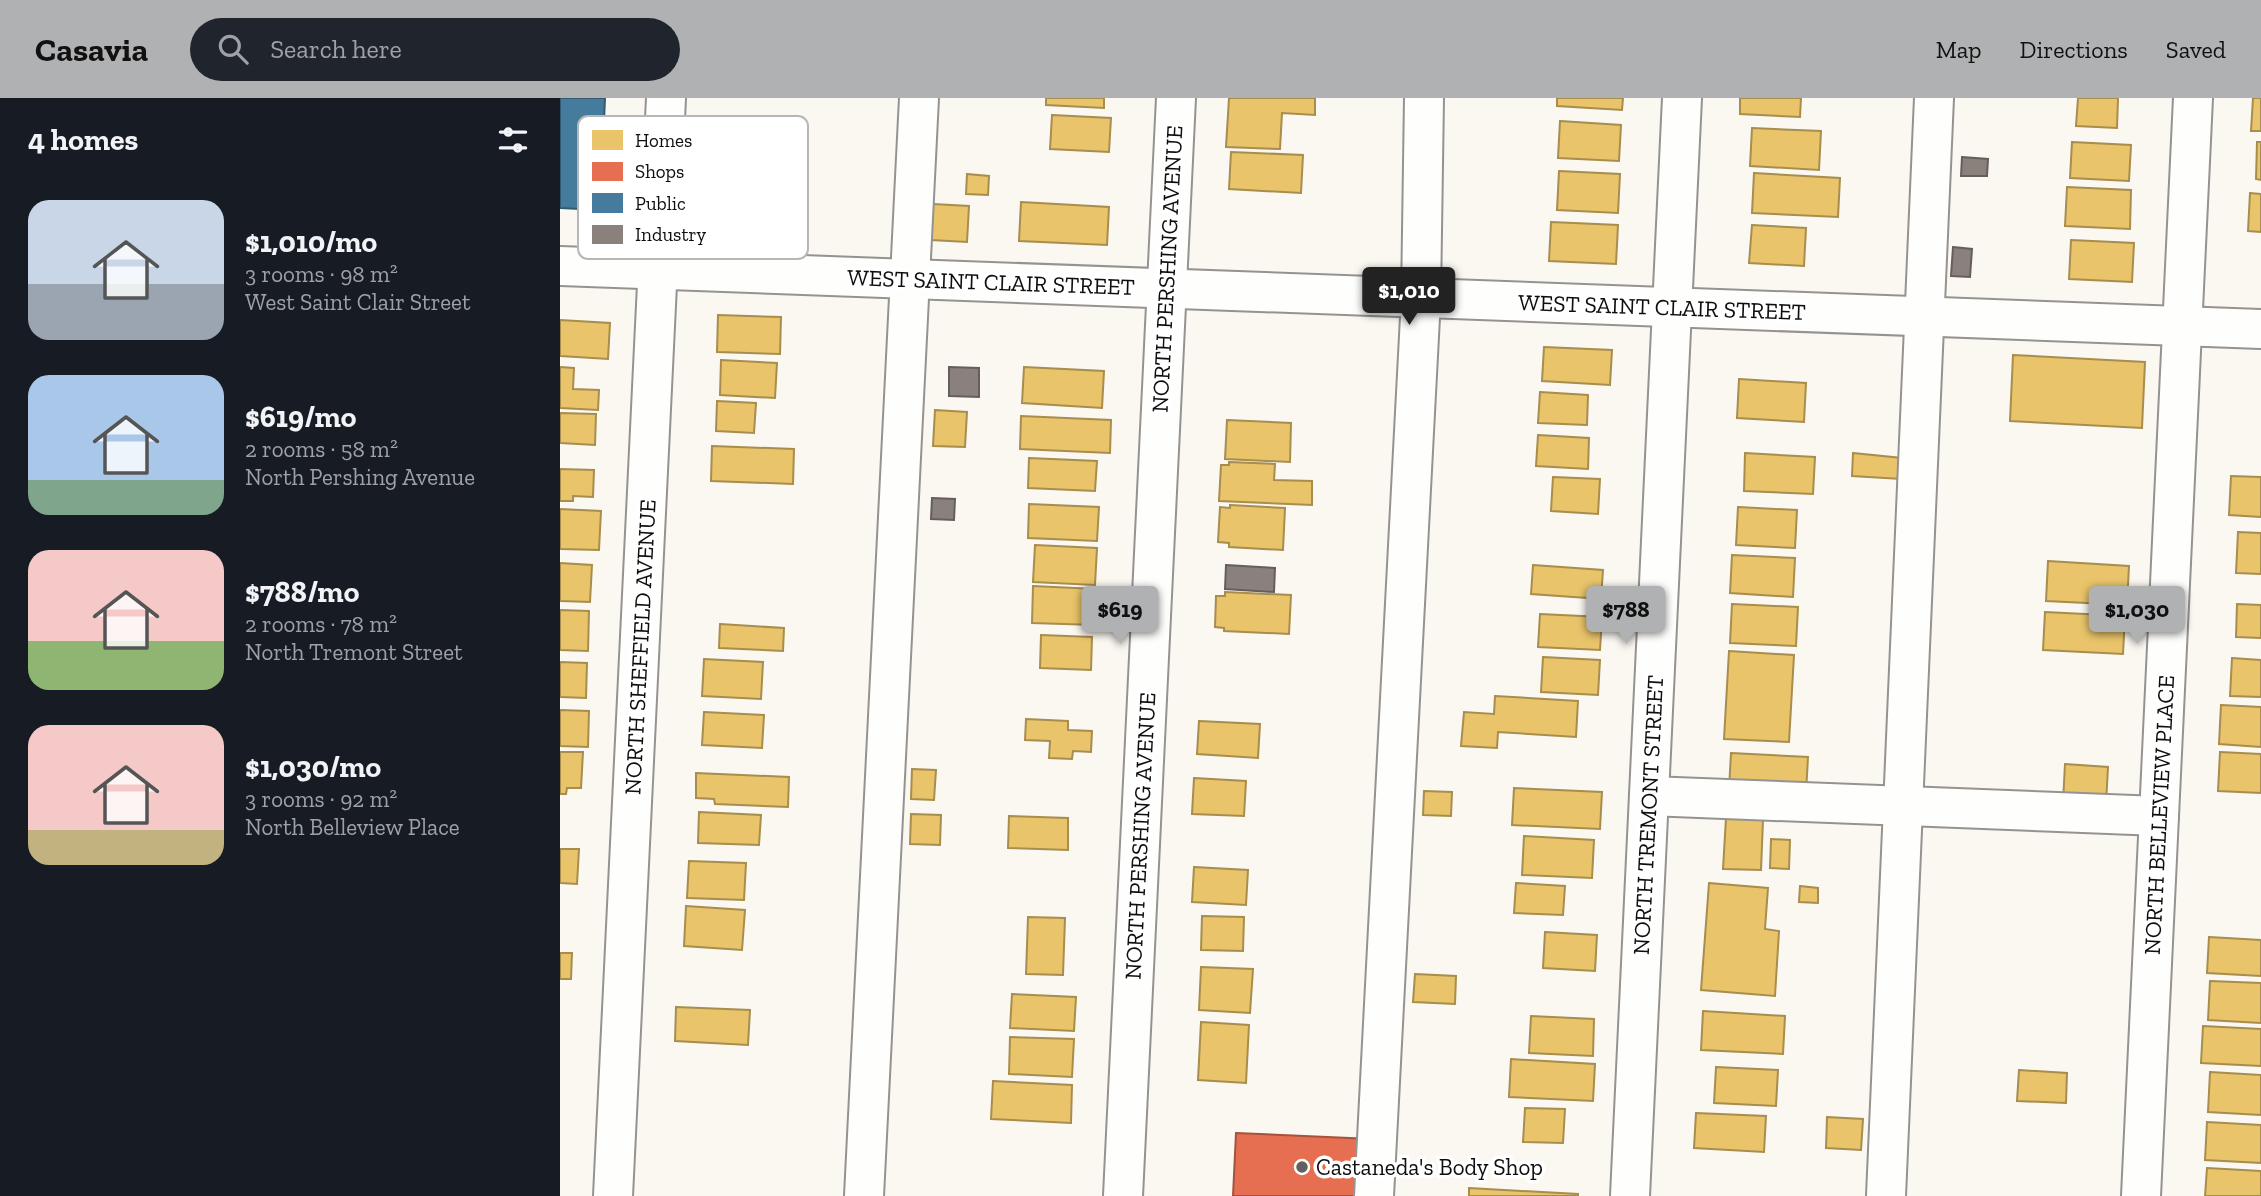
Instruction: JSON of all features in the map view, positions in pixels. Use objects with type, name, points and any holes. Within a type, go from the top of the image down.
[{"type":"street","name":"NORTH SHEFFIELD AVENUE","points":[[665,116],[666,98]]},
{"type":"street","points":[[864,1196],[919,98]]},
{"type":"street","name":"NORTH PERSHING AVENUE","points":[[1123,1196],[1176,98]]},
{"type":"street","points":[[1374,1196],[1421,298],[1424,98]]},
{"type":"street","name":"NORTH TREMONT STREET","points":[[1630,1196],[1682,98]]},
{"type":"street","points":[[1886,1196],[1934,98]]},
{"type":"street","name":"NORTH BELLEVIEW PLACE","points":[[2141,1196],[2193,98]]},
{"type":"street","name":"NORTH SHEFFIELD AVENUE","points":[[613,1196],[658,259]]},
{"type":"street","name":"WEST SAINT CLAIR STREET","points":[[560,266],[2261,329]]},
{"type":"street","points":[[1649,796],[2159,816]]},
{"type":"building: Homes","points":[[1046,98],[1104,98],[1104,108],[1046,105]]},
{"type":"building: Homes","points":[[1229,98],[1315,98],[1315,115],[1282,113],[1280,149],[1226,147]]},
{"type":"building: Homes","points":[[1557,98],[1623,98],[1622,110],[1557,106]]},
{"type":"building: Homes","points":[[1740,98],[1801,98],[1800,117],[1740,114]]},
{"type":"building: Homes","points":[[2078,98],[2118,98],[2117,128],[2076,126]]},
{"type":"building: Homes","points":[[2253,98],[2261,98],[2261,131],[2251,131]]},
{"type":"building: Homes","points":[[1052,115],[1111,118],[1109,152],[1050,149]]},
{"type":"building: Homes","points":[[1560,121],[1621,125],[1619,161],[1558,158]]},
{"type":"building: Homes","points":[[1752,128],[1821,131],[1819,170],[1750,166]]},
{"type":"building: Homes","points":[[2072,142],[2131,145],[2129,181],[2070,178]]},
{"type":"building: Homes","points":[[2257,142],[2261,142],[2261,180],[2256,179]]},
{"type":"building: Homes","points":[[1231,152],[1303,155],[1301,193],[1229,189]]},
{"type":"building: Homes","points":[[1559,171],[1620,174],[1618,213],[1557,210]]},
{"type":"building: Homes","points":[[1754,173],[1840,178],[1838,217],[1752,213]]},
{"type":"building: Homes","points":[[967,174],[989,176],[988,195],[966,194]]},
{"type":"building: Homes","points":[[2067,187],[2131,190],[2130,229],[2065,226]]},
{"type":"building: Homes","points":[[2250,193],[2261,194],[2261,232],[2248,231]]},
{"type":"building: Homes","points":[[1021,202],[1109,207],[1107,245],[1019,241]]},
{"type":"building: Homes","points":[[933,204],[969,206],[967,242],[931,240]]},
{"type":"building: Homes","points":[[1551,222],[1618,225],[1616,264],[1549,261]]},
{"type":"building: Homes","points":[[1752,225],[1806,228],[1804,266],[1749,263]]},
{"type":"building: Homes","points":[[2071,240],[2134,243],[2132,282],[2069,279]]},
{"type":"building: Homes","points":[[718,315],[781,317],[780,354],[717,352]]},
{"type":"building: Homes","points":[[560,320],[610,323],[608,359],[560,356]]},
{"type":"building: Homes","points":[[1544,347],[1612,350],[1610,385],[1542,381]]},
{"type":"building: Homes","points":[[2013,355],[2145,362],[2142,428],[2010,421]]},
{"type":"building: Homes","points":[[721,360],[777,363],[775,398],[720,395]]},
{"type":"building: Homes","points":[[560,367],[574,368],[573,389],[599,390],[598,410],[560,408]]},
{"type":"building: Homes","points":[[1024,367],[1104,371],[1102,408],[1022,403]]},
{"type":"building: Homes","points":[[1739,379],[1806,383],[1804,422],[1737,418]]},
{"type":"building: Homes","points":[[1540,392],[1588,395],[1587,425],[1538,423]]},
{"type":"building: Homes","points":[[717,401],[756,403],[754,433],[716,431]]},
{"type":"building: Homes","points":[[935,410],[967,412],[965,447],[933,446]]},
{"type":"building: Homes","points":[[560,413],[596,414],[595,445],[560,443]]},
{"type":"building: Homes","points":[[1021,416],[1111,420],[1110,453],[1020,449]]},
{"type":"building: Homes","points":[[1227,420],[1291,423],[1290,462],[1225,459]]},
{"type":"building: Homes","points":[[1538,435],[1589,438],[1588,469],[1536,466]]},
{"type":"building: Homes","points":[[712,446],[794,449],[793,484],[711,481]]},
{"type":"building: Homes","points":[[1745,453],[1815,457],[1813,494],[1744,491]]},
{"type":"building: Homes","points":[[1853,453],[1902,458],[1901,479],[1852,476]]},
{"type":"building: Homes","points":[[1029,458],[1097,461],[1095,491],[1028,488]]},
{"type":"building: Homes","points":[[1229,462],[1275,464],[1274,480],[1312,481],[1312,505],[1219,501],[1221,465],[1229,465]]},
{"type":"building: Homes","points":[[560,469],[594,470],[593,497],[573,496],[573,501],[560,501]]},
{"type":"building: Homes","points":[[2231,476],[2261,477],[2261,517],[2229,515]]},
{"type":"building: Homes","points":[[1553,477],[1600,479],[1598,514],[1551,511]]},
{"type":"building: Homes","points":[[1029,504],[1099,507],[1097,541],[1028,538]]},
{"type":"building: Homes","points":[[1230,505],[1285,508],[1283,550],[1229,547],[1229,543],[1218,542],[1220,507],[1230,508]]},
{"type":"building: Homes","points":[[1738,507],[1797,510],[1795,548],[1736,545]]},
{"type":"building: Homes","points":[[560,509],[601,511],[599,550],[560,549]]},
{"type":"building: Homes","points":[[2238,532],[2261,533],[2261,574],[2236,573]]},
{"type":"building: Homes","points":[[1035,545],[1097,548],[1095,585],[1033,582]]},
{"type":"building: Homes","points":[[1732,555],[1795,558],[1793,597],[1730,593]]},
{"type":"building: Homes","points":[[2048,561],[2129,566],[2127,605],[2046,601]]},
{"type":"building: Homes","points":[[560,563],[592,565],[590,602],[560,601]]},
{"type":"building: Homes","points":[[1533,565],[1603,570],[1601,599],[1531,594]]},
{"type":"building: Homes","points":[[1033,586],[1096,589],[1095,625],[1032,623]]},
{"type":"building: Homes","points":[[1225,592],[1291,595],[1289,634],[1224,631],[1224,628],[1215,627],[1216,596],[1225,596]]},
{"type":"building: Homes","points":[[1732,604],[1798,607],[1796,646],[1730,643]]},
{"type":"building: Homes","points":[[2237,604],[2261,605],[2261,638],[2236,637]]},
{"type":"building: Homes","points":[[560,610],[589,611],[588,651],[560,650]]},
{"type":"building: Homes","points":[[2045,612],[2125,616],[2123,654],[2043,650]]},
{"type":"building: Homes","points":[[1540,614],[1602,617],[1600,650],[1538,647]]},
{"type":"building: Homes","points":[[720,624],[784,628],[783,651],[719,648]]},
{"type":"building: Homes","points":[[1041,635],[1092,637],[1091,670],[1040,668]]},
{"type":"building: Homes","points":[[1729,651],[1794,655],[1789,742],[1724,739]]},
{"type":"building: Homes","points":[[1543,657],[1600,660],[1598,695],[1541,692]]},
{"type":"building: Homes","points":[[2232,658],[2261,660],[2261,697],[2230,696]]},
{"type":"building: Homes","points":[[704,659],[763,662],[761,699],[702,696]]},
{"type":"building: Homes","points":[[560,662],[587,663],[586,698],[560,697]]},
{"type":"building: Homes","points":[[1495,696],[1578,701],[1576,737],[1498,732],[1497,748],[1461,746],[1464,712],[1494,714]]},
{"type":"building: Homes","points":[[2221,705],[2261,707],[2261,747],[2219,744]]},
{"type":"building: Homes","points":[[560,710],[589,711],[588,747],[560,746]]},
{"type":"building: Homes","points":[[704,712],[764,715],[762,748],[702,745]]},
{"type":"building: Homes","points":[[1026,719],[1068,721],[1068,730],[1092,731],[1091,752],[1073,751],[1072,759],[1049,758],[1050,741],[1025,740]]},
{"type":"building: Homes","points":[[1199,721],[1260,724],[1258,758],[1197,754]]},
{"type":"building: Homes","points":[[560,752],[583,752],[581,788],[567,788],[566,794],[560,794]]},
{"type":"building: Homes","points":[[2220,752],[2261,754],[2261,793],[2218,791]]},
{"type":"building: Homes","points":[[1731,753],[1808,757],[1806,793],[1729,789]]},
{"type":"building: Homes","points":[[2065,764],[2108,767],[2106,804],[2063,802]]},
{"type":"building: Homes","points":[[912,769],[936,770],[934,800],[911,799]]},
{"type":"building: Homes","points":[[696,773],[789,777],[788,807],[715,804],[714,799],[696,798]]},
{"type":"building: Homes","points":[[1194,778],[1246,781],[1244,816],[1192,814]]},
{"type":"building: Homes","points":[[1514,788],[1602,792],[1600,829],[1512,825]]},
{"type":"building: Homes","points":[[1424,791],[1452,792],[1451,816],[1423,815]]},
{"type":"building: Homes","points":[[699,812],[761,815],[759,845],[698,843]]},
{"type":"building: Homes","points":[[911,814],[941,815],[940,845],[910,844]]},
{"type":"building: Homes","points":[[1009,816],[1068,818],[1068,850],[1008,848]]},
{"type":"building: Homes","points":[[1726,818],[1763,820],[1761,870],[1723,869]]},
{"type":"building: Homes","points":[[1524,836],[1594,840],[1592,878],[1522,875]]},
{"type":"building: Homes","points":[[1771,839],[1790,840],[1789,869],[1770,868]]},
{"type":"building: Homes","points":[[560,849],[579,849],[577,884],[560,883]]},
{"type":"building: Homes","points":[[689,861],[746,863],[744,900],[687,898]]},
{"type":"building: Homes","points":[[1194,867],[1248,870],[1246,905],[1192,902]]},
{"type":"building: Homes","points":[[1516,883],[1565,886],[1563,915],[1514,913]]},
{"type":"building: Homes","points":[[1709,883],[1768,888],[1765,929],[1779,931],[1775,996],[1701,990]]},
{"type":"building: Homes","points":[[1800,886],[1818,888],[1818,903],[1799,902]]},
{"type":"building: Homes","points":[[686,906],[745,910],[742,950],[684,946]]},
{"type":"building: Homes","points":[[1202,916],[1244,917],[1243,951],[1201,950]]},
{"type":"building: Homes","points":[[1028,917],[1065,918],[1063,975],[1026,974]]},
{"type":"building: Homes","points":[[1545,932],[1597,935],[1595,971],[1543,968]]},
{"type":"building: Homes","points":[[2209,937],[2261,940],[2261,976],[2207,973]]},
{"type":"building: Homes","points":[[560,953],[572,953],[571,979],[560,979]]},
{"type":"building: Homes","points":[[1201,967],[1253,969],[1250,1013],[1199,1010]]},
{"type":"building: Homes","points":[[1415,974],[1456,976],[1455,1004],[1413,1002]]},
{"type":"building: Homes","points":[[2210,981],[2261,983],[2261,1023],[2208,1020]]},
{"type":"building: Homes","points":[[1012,994],[1076,997],[1074,1031],[1010,1028]]},
{"type":"building: Homes","points":[[676,1007],[750,1010],[748,1045],[675,1041]]},
{"type":"building: Homes","points":[[1703,1011],[1785,1016],[1783,1054],[1701,1050]]},
{"type":"building: Homes","points":[[1531,1016],[1594,1019],[1593,1056],[1529,1053]]},
{"type":"building: Homes","points":[[1201,1022],[1249,1025],[1246,1083],[1198,1080]]},
{"type":"building: Homes","points":[[2203,1026],[2261,1029],[2261,1066],[2201,1063]]},
{"type":"building: Homes","points":[[1010,1037],[1074,1039],[1072,1077],[1009,1074]]},
{"type":"building: Homes","points":[[1511,1059],[1595,1064],[1593,1101],[1509,1097]]},
{"type":"building: Homes","points":[[1716,1067],[1778,1070],[1776,1106],[1714,1103]]},
{"type":"building: Homes","points":[[2019,1070],[2067,1073],[2066,1103],[2017,1101]]},
{"type":"building: Homes","points":[[2210,1072],[2261,1075],[2261,1115],[2208,1112]]},
{"type":"building: Homes","points":[[993,1081],[1072,1085],[1071,1123],[991,1119]]},
{"type":"building: Homes","points":[[1525,1108],[1565,1109],[1563,1143],[1523,1142]]},
{"type":"building: Homes","points":[[1696,1113],[1766,1116],[1764,1152],[1694,1148]]},
{"type":"building: Homes","points":[[1827,1117],[1863,1119],[1861,1150],[1826,1148]]},
{"type":"building: Homes","points":[[2207,1122],[2261,1125],[2261,1163],[2205,1160]]},
{"type":"building: Homes","points":[[2207,1168],[2261,1171],[2261,1196],[2205,1196]]},
{"type":"building: Homes","points":[[1469,1188],[1578,1194],[1578,1196],[1469,1196]]},
{"type":"building: Shops","name":"Castaneda's Body Shop","points":[[1236,1133],[1372,1139],[1369,1196],[1233,1196]]},
{"type":"building: Public","points":[[560,98],[605,98],[604,116],[578,116],[578,209],[560,208]]},
{"type":"building: Industry","points":[[1962,157],[1988,159],[1987,176],[1961,176]]},
{"type":"building: Industry","points":[[1953,247],[1972,249],[1970,277],[1951,276]]},
{"type":"building: Industry","points":[[949,367],[979,368],[979,397],[949,396]]},
{"type":"building: Industry","points":[[932,498],[955,499],[954,520],[931,519]]},
{"type":"building: Industry","points":[[1226,565],[1275,568],[1274,592],[1225,589]]},
{"type":"place","name":"Castaneda's Body Shop","points":[[1302,1167]]}]
